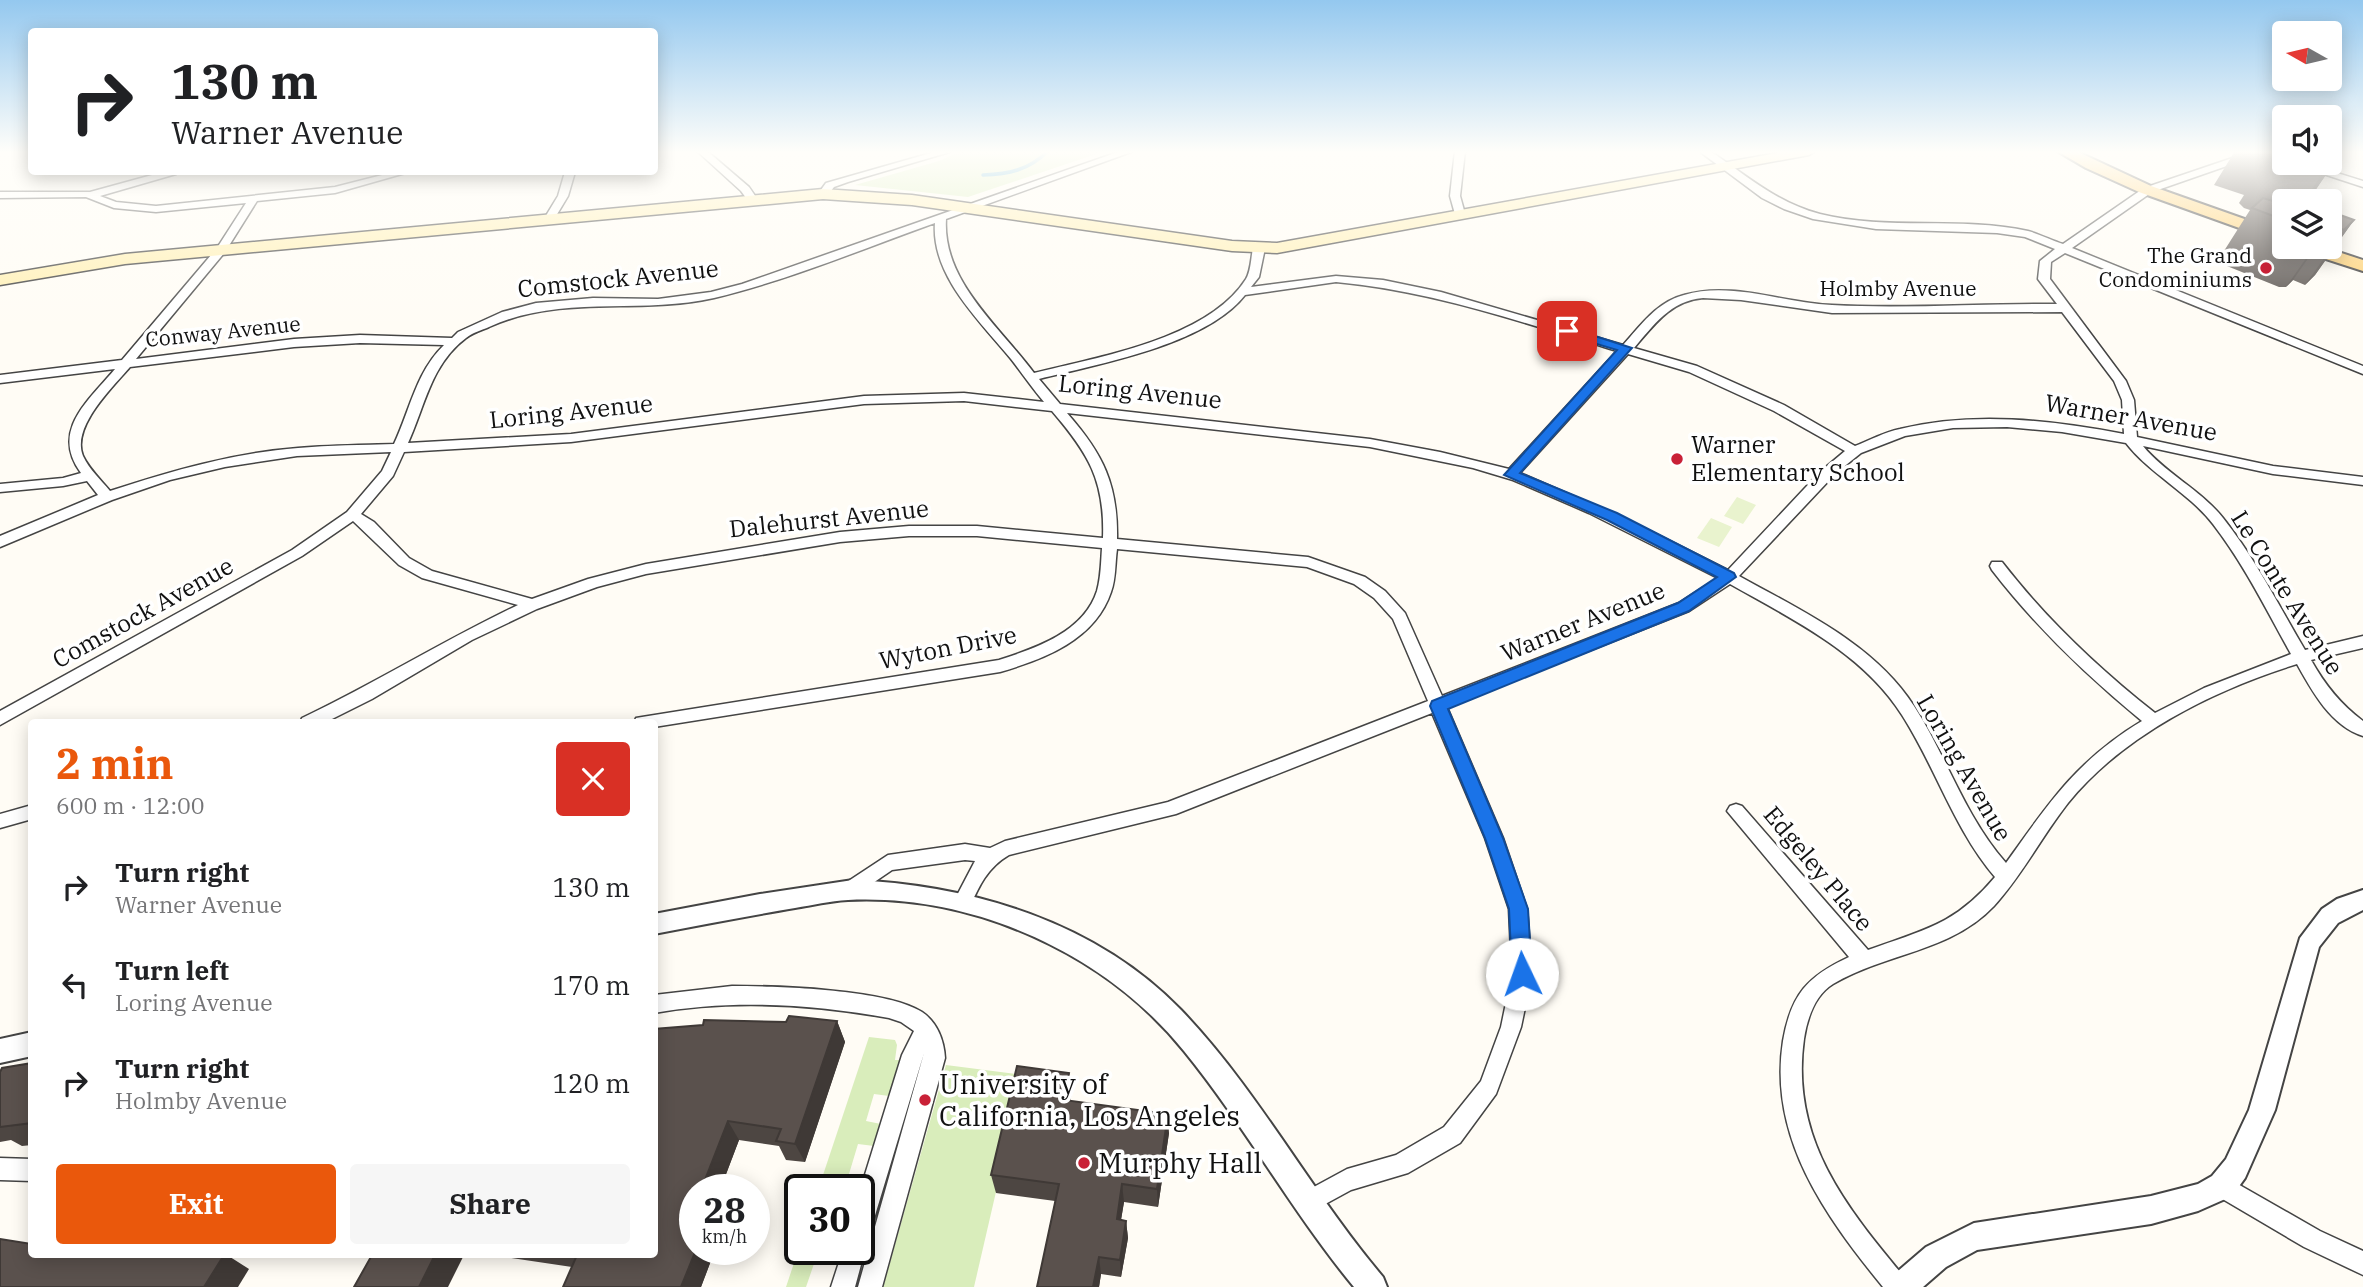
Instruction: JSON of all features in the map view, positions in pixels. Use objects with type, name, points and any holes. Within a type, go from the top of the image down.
[{"type":"main road","points":[[0,281],[125,259],[634,211]]},
{"type":"main road","points":[[988,211],[1259,248],[1298,245],[1476,211]]},
{"type":"main road","points":[[2206,211],[2272,235]]},
{"type":"main road","points":[[2342,259],[2363,266]]},
{"type":"street","points":[[107,497],[78,462],[73,444],[75,434],[90,405],[221,250],[246,211]]},
{"type":"street","points":[[549,219],[554,211]]},
{"type":"street","name":"Comstock Avenue","points":[[0,719],[297,553],[352,515],[388,473],[428,374],[436,359],[452,342],[506,315],[536,307],[593,302],[658,303],[711,295],[746,286],[958,211]]},
{"type":"street","points":[[1800,211],[1836,221],[1860,224],[2004,230],[2027,234],[2363,370]]},
{"type":"street","points":[[2118,211],[2046,261],[2044,279],[2120,381],[2128,400],[2131,440]]},
{"type":"street","name":"Wyton Drive","points":[[658,720],[1000,666],[1038,653],[1068,637],[1090,616],[1104,593],[1111,542],[1109,508],[1103,476],[1080,433],[1053,405],[968,297],[953,272],[939,229],[941,217]]},
{"type":"street","points":[[1032,377],[1159,343],[1189,332],[1219,314],[1242,292],[1259,260],[1259,248]]},
{"type":"street","points":[[1242,292],[1336,279],[1383,284],[1477,305],[1625,348],[1727,383],[1779,408],[1855,451]]},
{"type":"street","name":"Holmby Avenue","points":[[1511,475],[1664,307],[1692,296],[1724,295],[1835,310],[2064,309]]},
{"type":"street","name":"Conway Avenue","points":[[0,379],[327,341],[452,342]]},
{"type":"street","name":"Loring Avenue","points":[[0,542],[107,497],[166,477],[225,463],[297,452],[571,438],[864,400],[964,397],[1370,443],[1436,455],[1511,475],[1612,517],[1729,577],[1834,637],[1864,660],[1891,688],[1917,725],[1991,862],[2006,877]]},
{"type":"street","name":"Warner Avenue","points":[[850,890],[888,863],[965,852],[990,856],[1005,849],[1170,809],[1438,706],[1684,607],[1729,577],[1832,469],[1855,451],[1889,437],[1990,423],[2031,424],[2131,440],[2274,470],[2363,481]]},
{"type":"street","name":"Le Conte Avenue","points":[[2131,440],[2146,459],[2191,494],[2217,520],[2252,572],[2321,692],[2339,712],[2363,730]]},
{"type":"street","points":[[0,488],[63,482],[88,476]]},
{"type":"street","points":[[352,515],[366,521],[388,548],[428,575],[470,589],[512,597],[532,605]]},
{"type":"street","name":"Dalehurst Avenue","points":[[316,719],[366,695],[466,636],[532,605],[593,583],[646,569],[840,537],[909,531],[977,531],[1308,562],[1351,575],[1381,592],[1400,617],[1494,838],[1518,909],[1522,974],[1511,1027],[1489,1087],[1452,1135],[1400,1165],[1347,1180],[1307,1203]]},
{"type":"street","points":[[1997,566],[2030,611],[2064,647],[2153,720]]},
{"type":"street","points":[[2363,642],[2281,662],[2153,720],[2099,760],[2075,783],[2006,877],[1971,915],[1939,933],[1863,959],[1822,981],[1802,1009],[1792,1045],[1790,1088],[1800,1133],[1819,1176],[1848,1225],[1900,1287],[1936,1257],[1974,1237],[2151,1210],[2222,1186],[2254,1134],[2308,945],[2316,929],[2330,914],[2347,904],[2363,900]]},
{"type":"street","name":"Edgeley Place","points":[[1736,811],[1863,959]]},
{"type":"street","points":[[0,821],[28,813]]},
{"type":"street","points":[[962,903],[974,873],[990,856]]},
{"type":"street","points":[[658,923],[850,890],[893,892],[962,903],[1000,913],[1090,956],[1126,979],[1169,1016],[1214,1069],[1275,1153],[1339,1249],[1373,1287]]},
{"type":"street","points":[[658,1003],[719,995],[774,995],[832,1000],[898,1012],[914,1018],[926,1030],[935,1043],[935,1058],[870,1287]]},
{"type":"street","points":[[875,1179],[912,1055],[926,1030]]},
{"type":"street","points":[[0,1051],[28,1045]]},
{"type":"street","points":[[0,1169],[28,1170]]},
{"type":"street","points":[[2222,1186],[2312,1239],[2363,1263]]},
{"type":"street","points":[[843,1287],[850,1265]]},
{"type":"green space","points":[[1737,497],[1756,505],[1743,524],[1724,516]]},
{"type":"green space","points":[[1711,518],[1732,527],[1719,547],[1697,538]]},
{"type":"green space","points":[[869,1037],[895,1040],[895,1060],[900,1060],[889,1096],[874,1094],[866,1121],[881,1124],[874,1146],[858,1144],[849,1174],[823,1174]]},
{"type":"green space","points":[[946,1065],[1023,1075],[974,1287],[883,1287]]},
{"type":"green space","points":[[793,1265],[814,1265],[806,1287],[786,1287]]},
{"type":"building","points":[[2342,216],[2354,220],[2342,229]]},
{"type":"building","points":[[789,1016],[837,1021],[795,1144],[776,1141],[781,1129],[728,1121],[707,1174],[679,1174],[679,1265],[690,1265],[681,1287],[563,1287],[576,1258],[658,1258],[658,1029],[703,1025],[704,1020],[786,1022]]},
{"type":"building","points":[[28,1064],[28,1124],[0,1127],[2,1068]]},
{"type":"building","name":"Murphy Hall","points":[[1017,1066],[1069,1073],[1064,1100],[1168,1114],[1157,1189],[1122,1184],[1117,1219],[1126,1221],[1120,1260],[1099,1257],[1093,1287],[1037,1287],[1059,1184],[991,1175]]},
{"type":"building","points":[[0,1239],[28,1243],[28,1258],[222,1258],[204,1287],[0,1287]]},
{"type":"building","points":[[370,1258],[434,1258],[419,1287],[354,1287]]},
{"type":"place","name":"The Grand Condominiums","points":[[2266,268]]},
{"type":"place","name":"Warner Elementary School","points":[[1677,459]]},
{"type":"place","name":"University of California, Los Angeles","points":[[925,1100]]},
{"type":"place","name":"Murphy Hall","points":[[1084,1163]]},
{"type":"route","points":[[1522,974],[1518,909],[1494,838],[1438,706],[1684,607],[1729,577],[1651,535],[1511,475],[1625,348],[1567,331]]}]
